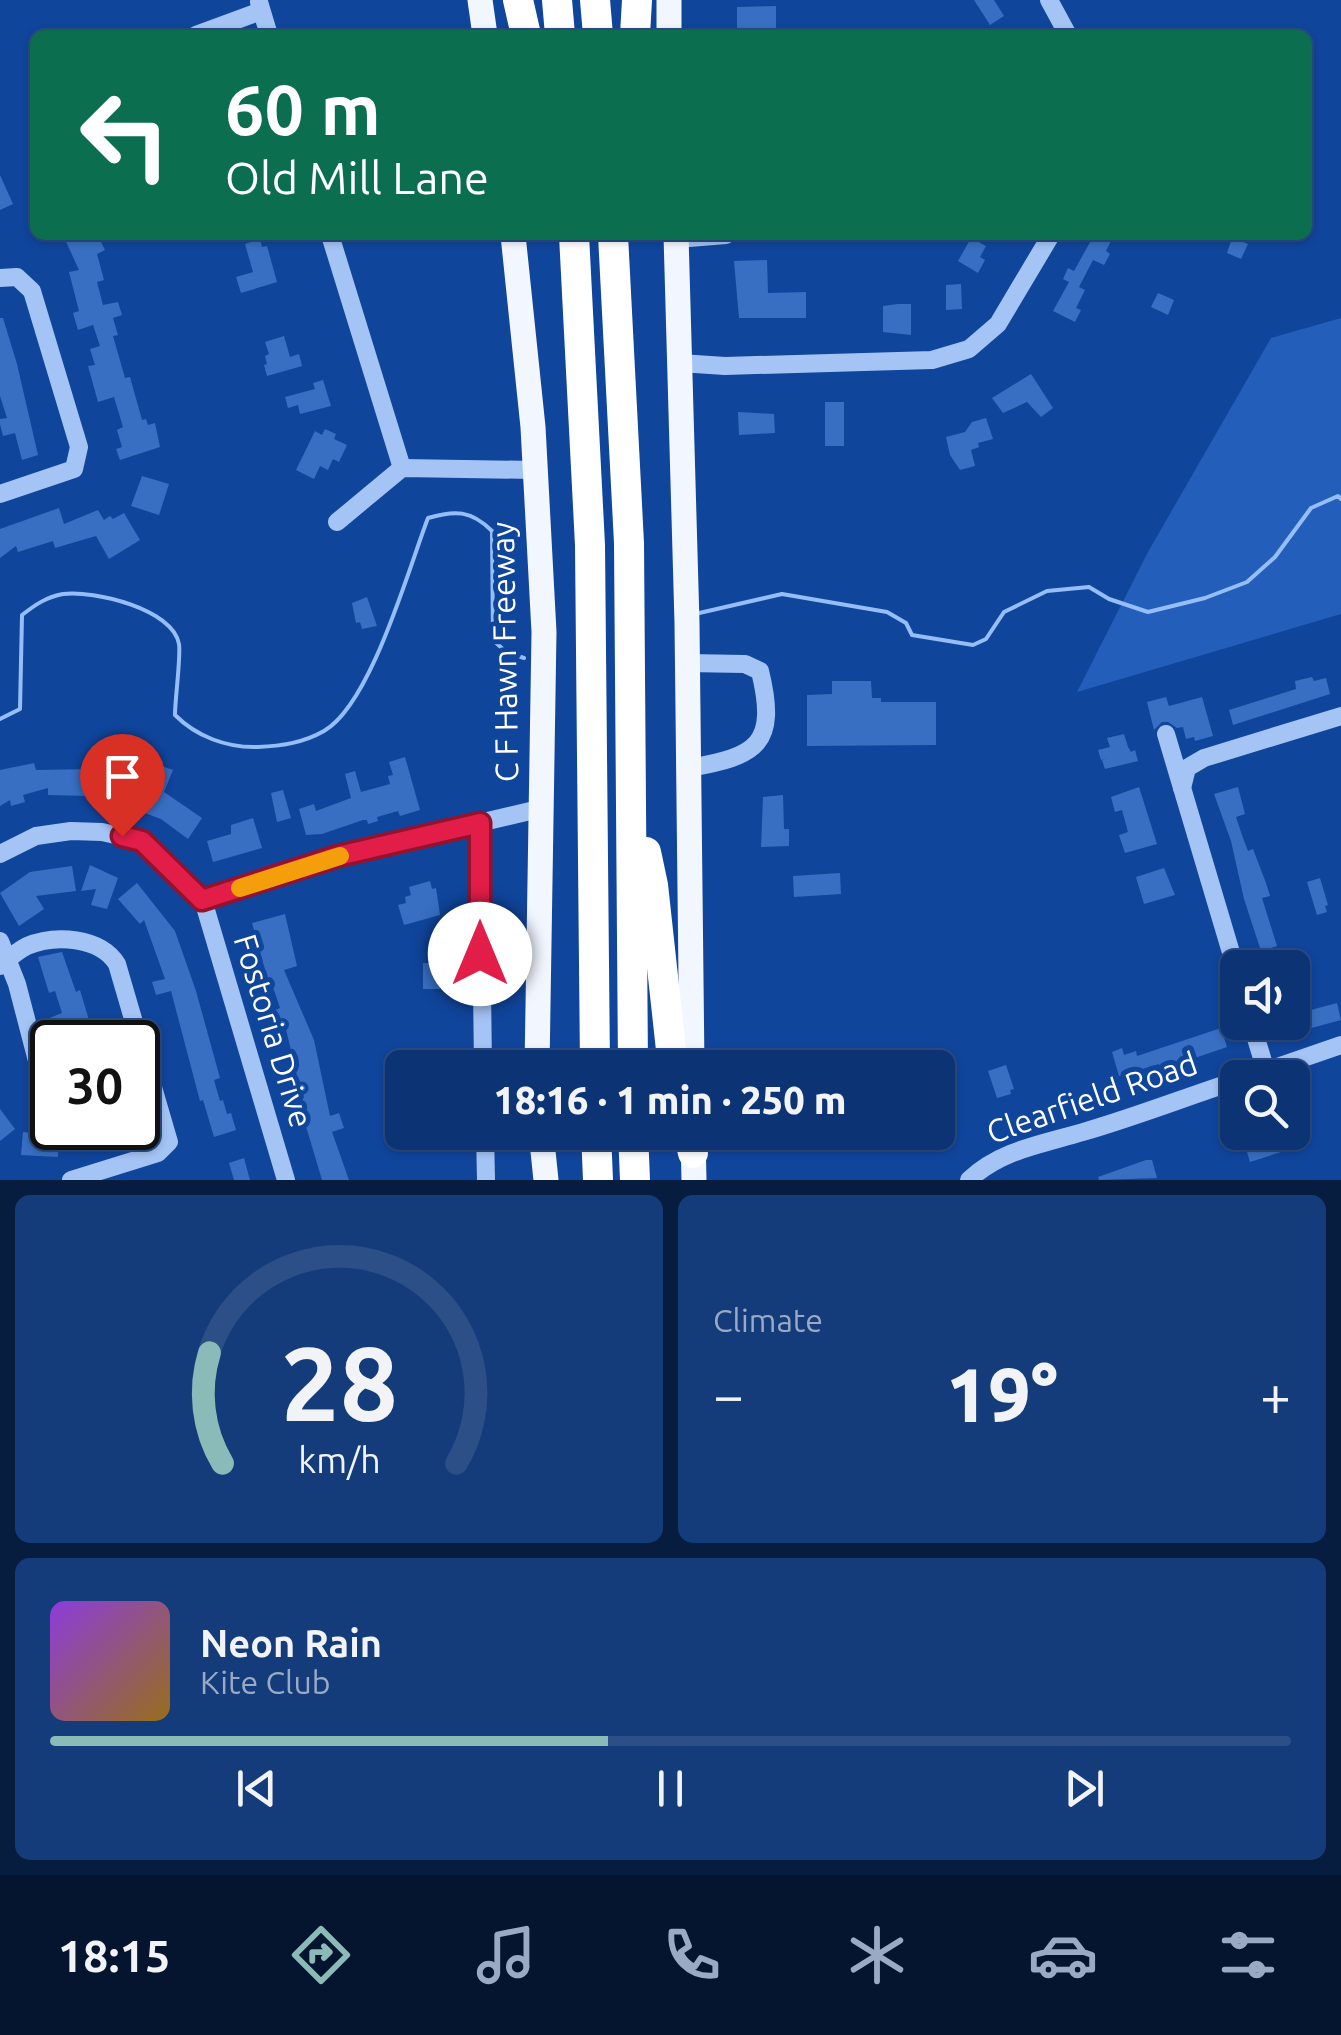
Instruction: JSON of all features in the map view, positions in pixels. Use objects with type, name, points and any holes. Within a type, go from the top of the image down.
[{"type":"highway","points":[[518,0],[525,30]]},
{"type":"highway","points":[[557,0],[560,30]]},
{"type":"highway","points":[[595,0],[598,30]]},
{"type":"highway","points":[[635,30],[638,0]]},
{"type":"highway","points":[[572,240],[577,269],[590,545],[595,1050]]},
{"type":"highway","points":[[614,240],[628,525],[632,1050]]},
{"type":"highway","points":[[632,788],[653,885],[671,1050]]},
{"type":"highway","points":[[597,1150],[598,1180]]},
{"type":"highway","points":[[633,1150],[634,1180]]},
{"type":"main road","points":[[480,0],[484,30]]},
{"type":"main road","points":[[669,0],[669,30]]},
{"type":"main road","name":"C F Hawn Freeway","points":[[514,240],[533,427],[544,632],[537,1050]]},
{"type":"main road","points":[[676,240],[688,663],[692,1050]]},
{"type":"main road","points":[[542,1150],[546,1180]]},
{"type":"street","points":[[1049,0],[1065,30]]},
{"type":"street","points":[[207,30],[260,5],[268,30]]},
{"type":"street","points":[[332,240],[402,468]]},
{"type":"street","points":[[680,363],[725,366],[932,360],[969,349],[998,324],[1047,240]]},
{"type":"street","points":[[0,494],[74,469],[79,447],[32,291],[17,277],[2,278]]},
{"type":"street","points":[[337,522],[402,468],[534,470]]},
{"type":"street","points":[[688,663],[745,664],[760,671],[766,696],[766,728],[756,746],[734,760],[688,768]]},
{"type":"street","points":[[1182,789],[1188,768],[1204,758],[1341,716]]},
{"type":"street","points":[[1166,734],[1230,950]]},
{"type":"street","points":[[0,854],[36,836],[71,831],[102,832],[142,841],[202,900],[338,856],[544,808]]},
{"type":"street","points":[[480,823],[483,1050]]},
{"type":"street","name":"Fostoria Drive","points":[[202,900],[286,1180]]},
{"type":"street","points":[[0,941],[30,1043]]},
{"type":"street","points":[[4,963],[27,946],[48,941],[92,943],[111,954],[118,964],[169,1142],[158,1153],[71,1180]]},
{"type":"street","name":"Clearfield Road","points":[[1298,1060],[1341,1045]]},
{"type":"street","name":"Clearfield Road","points":[[969,1180],[1022,1148],[1220,1086]]},
{"type":"street","points":[[485,1150],[486,1180]]},
{"type":"shaded area","points":[[1341,318],[1341,614],[1077,692],[1148,552],[1271,338]]},
{"type":"building","points":[[974,0],[994,0],[1004,16],[990,25]]},
{"type":"building","points":[[776,6],[776,30],[737,30],[737,7]]},
{"type":"building","points":[[0,175],[13,204],[0,210]]},
{"type":"building","points":[[65,240],[100,240],[105,250],[97,254],[104,280],[97,282],[103,305],[118,302],[122,315],[113,318],[118,335],[113,336],[125,378],[130,377],[142,420],[146,419],[148,425],[155,423],[160,447],[120,460],[116,449],[122,447],[117,430],[123,427],[114,397],[98,402],[88,366],[95,365],[90,349],[100,346],[93,325],[78,330],[73,313],[79,311],[69,272],[79,270]]},
{"type":"building","points":[[260,240],[262,247],[267,246],[277,282],[241,293],[236,277],[253,272],[245,244]]},
{"type":"building","points":[[970,240],[986,246],[980,257],[985,260],[978,273],[958,261]]},
{"type":"building","points":[[1091,240],[1112,240],[1104,265],[1093,260],[1079,287],[1085,290],[1076,308],[1081,310],[1075,322],[1053,311],[1069,282],[1063,279],[1068,268],[1074,271]]},
{"type":"building","points":[[1231,240],[1248,244],[1241,259],[1227,253]]},
{"type":"building","points":[[767,260],[768,293],[806,292],[806,318],[739,318],[734,261]]},
{"type":"building","points":[[961,284],[962,309],[946,310],[946,285]]},
{"type":"building","points":[[1158,293],[1174,300],[1168,315],[1151,307]]},
{"type":"building","points":[[911,304],[911,335],[883,332],[883,306]]},
{"type":"building","points":[[0,318],[17,364],[38,455],[22,460],[15,433],[3,436],[0,424],[0,419],[7,418],[0,396]]},
{"type":"building","points":[[284,336],[290,357],[299,354],[302,366],[267,376],[264,365],[269,354],[265,342]]},
{"type":"building","points":[[1031,374],[1053,408],[1041,417],[1027,402],[1003,413],[992,398]]},
{"type":"building","points":[[323,380],[331,406],[300,414],[298,405],[288,408],[285,397],[315,389],[313,383]]},
{"type":"building","points":[[825,402],[844,402],[844,446],[825,446]]},
{"type":"building","points":[[738,412],[774,414],[775,433],[739,435]]},
{"type":"building","points":[[986,418],[993,439],[978,443],[979,447],[971,450],[975,466],[960,470],[950,455],[946,437],[965,432],[972,422]]},
{"type":"building","points":[[325,429],[347,445],[339,462],[333,459],[328,470],[320,466],[314,479],[296,470],[315,431],[322,435]]},
{"type":"building","points":[[142,476],[169,484],[159,515],[131,506]]},
{"type":"building","points":[[59,508],[64,524],[98,510],[104,520],[124,513],[140,540],[109,559],[96,536],[55,548],[53,541],[18,552],[16,546],[0,558],[0,529]]},
{"type":"building","points":[[367,597],[377,626],[362,629],[360,622],[356,623],[352,603]]},
{"type":"building","points":[[1312,677],[1314,681],[1326,678],[1330,694],[1233,725],[1229,710],[1296,689],[1295,681]]},
{"type":"building","points":[[832,681],[871,681],[872,698],[881,698],[881,702],[936,702],[936,745],[807,746],[807,695],[832,694]]},
{"type":"building","points":[[1166,697],[1169,706],[1202,697],[1213,736],[1186,739],[1183,727],[1168,722],[1154,730],[1147,702]]},
{"type":"building","points":[[1124,734],[1138,761],[1105,769],[1102,760],[1108,758],[1101,760],[1098,750],[1110,747],[1107,738]]},
{"type":"building","points":[[405,757],[420,810],[400,816],[398,811],[368,824],[363,820],[322,834],[306,835],[299,809],[314,804],[316,811],[351,798],[345,774],[355,771],[361,792],[390,784],[388,776],[393,775],[389,762]]},
{"type":"building","points":[[34,763],[36,770],[95,769],[96,765],[146,780],[153,763],[173,770],[164,792],[202,818],[188,839],[161,819],[142,812],[146,805],[128,798],[130,793],[106,787],[102,804],[87,800],[88,796],[48,795],[48,788],[23,795],[25,802],[11,806],[10,800],[0,806],[0,770]]},
{"type":"building","points":[[1139,787],[1157,844],[1125,853],[1119,835],[1128,832],[1122,810],[1115,812],[1111,797]]},
{"type":"building","points":[[1238,787],[1245,814],[1236,817],[1270,896],[1262,898],[1277,946],[1261,950],[1214,794]]},
{"type":"building","points":[[283,790],[291,818],[277,822],[271,793]]},
{"type":"building","points":[[783,795],[789,846],[761,847],[763,797]]},
{"type":"building","points":[[253,818],[262,848],[213,862],[207,841],[231,834],[231,825]]},
{"type":"building","points":[[90,865],[118,878],[107,909],[91,905],[96,889],[81,891]]},
{"type":"building","points":[[72,866],[76,891],[36,896],[44,909],[19,926],[0,893],[30,872]]},
{"type":"building","points":[[1164,868],[1175,895],[1144,904],[1136,877]]},
{"type":"building","points":[[840,873],[841,894],[794,897],[793,876]]},
{"type":"building","points":[[1320,878],[1328,905],[1327,912],[1317,915],[1307,882]]},
{"type":"building","points":[[430,881],[432,889],[436,888],[440,915],[404,925],[398,905],[406,903],[405,897],[411,895],[409,887]]},
{"type":"building","points":[[137,883],[175,931],[220,1078],[214,1080],[220,1101],[223,1100],[227,1114],[231,1113],[236,1130],[214,1137],[203,1100],[200,1101],[171,991],[156,995],[152,982],[165,979],[144,920],[140,924],[118,899]]},
{"type":"building","points":[[285,914],[297,966],[284,970],[314,1040],[330,1116],[339,1113],[344,1128],[332,1132],[349,1180],[322,1180],[305,1123],[285,1025],[280,1027],[275,1010],[280,1008],[273,987],[266,989],[262,974],[266,973],[252,923]]},
{"type":"building","points":[[62,952],[89,1020],[47,1020],[62,1013],[55,991],[49,993],[38,957]]},
{"type":"building","points":[[423,963],[441,963],[440,989],[423,989]]},
{"type":"building","points":[[1337,1003],[1341,1020],[1310,1028],[1310,1010]]},
{"type":"building","points":[[1220,1028],[1220,1040],[1225,1040],[1227,1047],[1160,1070],[1159,1064],[1119,1076],[1112,1052],[1122,1048],[1124,1055],[1136,1051],[1137,1056]]},
{"type":"building","points":[[1006,1065],[1014,1089],[1011,1094],[997,1098],[988,1071]]},
{"type":"building","points":[[0,1109],[15,1129],[0,1141]]},
{"type":"building","points":[[23,1132],[30,1133],[30,1150],[58,1150],[58,1157],[21,1155]]},
{"type":"building","points":[[1246,1150],[1280,1150],[1281,1152],[1250,1162]]},
{"type":"building","points":[[244,1158],[250,1180],[234,1180],[229,1163]]},
{"type":"building","points":[[1152,1160],[1157,1178],[1099,1180],[1098,1177]]},
{"type":"waterway","points":[[695,614],[782,594],[887,612],[906,623],[912,635],[973,645],[986,639],[1004,612],[1047,591],[1089,587],[1109,599],[1148,612],[1205,598],[1247,582],[1275,557],[1311,508],[1338,496],[1341,499]]},
{"type":"waterway","points":[[0,719],[20,709],[22,615],[51,597],[77,594],[130,604],[163,621],[174,632],[179,644],[175,715],[192,729],[223,743],[246,747],[283,745],[316,735],[341,716],[357,694],[386,634],[428,518],[446,514],[470,516],[492,531],[493,640],[506,652],[524,658]]},
{"type":"slow traffic","points":[[240,888],[340,856]]},
{"type":"route","points":[[122,836],[142,841],[202,900],[338,856],[480,823],[480,954]]}]
